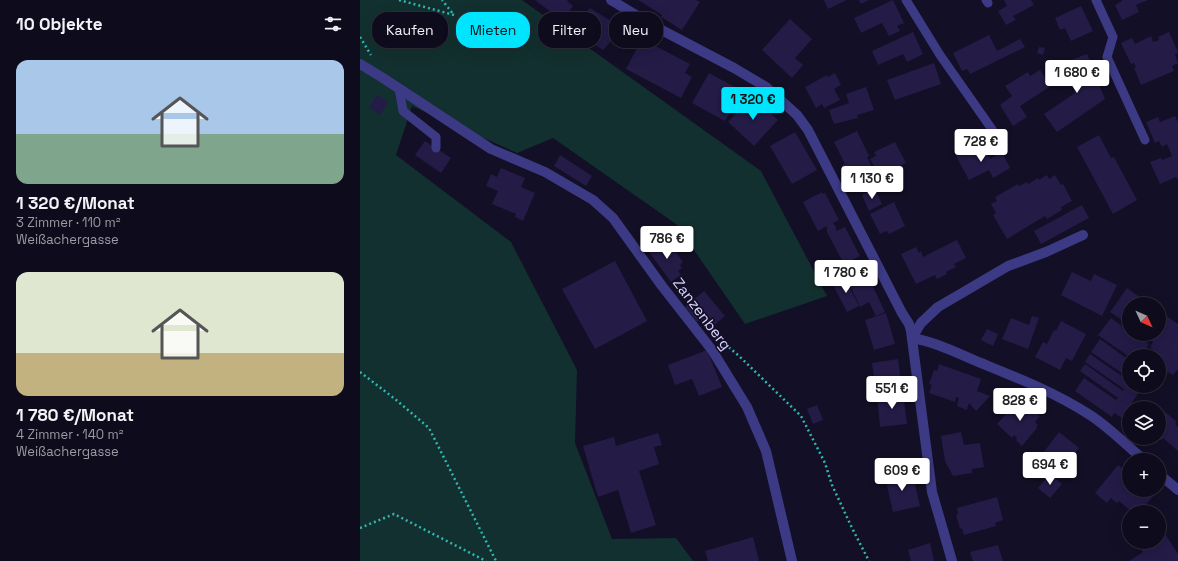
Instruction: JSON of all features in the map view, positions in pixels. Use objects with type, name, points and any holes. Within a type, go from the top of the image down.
[{"type":"street","points":[[611,0],[654,26],[734,68],[766,87],[798,115],[808,130],[909,324],[932,492],[952,561]]},
{"type":"street","name":"Zanzenberg","points":[[360,64],[491,148],[545,172],[593,200],[613,218],[662,286],[712,350],[746,407],[766,451],[792,561]]},
{"type":"street","points":[[912,338],[921,323],[934,311],[962,293],[1008,266],[1046,252],[1083,235]]},
{"type":"street","points":[[912,338],[926,341],[1039,386],[1102,424],[1136,453]]},
{"type":"street","points":[[1166,480],[1178,490]]},
{"type":"lane","points":[[906,0],[940,55],[1003,145]]},
{"type":"lane","points":[[1096,0],[1112,37],[1108,57],[1145,140]]},
{"type":"lane","points":[[399,88],[403,110],[436,137],[436,148]]},
{"type":"path","points":[[399,0],[454,15],[442,0]]},
{"type":"path","points":[[703,338],[710,336],[727,346],[744,360],[801,416],[825,463],[832,485],[845,514],[869,561]]},
{"type":"path","points":[[360,372],[395,399],[428,428],[496,561]]},
{"type":"path","points":[[360,528],[394,514],[486,561]]},
{"type":"green space","points":[[360,0],[522,0],[539,12],[538,48],[589,48],[761,171],[827,296],[745,324],[676,224],[553,138],[517,153],[412,106],[396,155],[511,242],[577,370],[575,443],[612,539],[676,538],[693,561],[360,561]]},
{"type":"building","points":[[535,0],[568,0],[567,1],[573,6],[569,12],[551,12]]},
{"type":"building","points":[[638,0],[696,0],[700,2],[682,30],[663,18],[663,12],[657,12]]},
{"type":"building","points":[[824,0],[847,0],[828,9]]},
{"type":"building","points":[[859,0],[869,0],[861,4]]},
{"type":"building","points":[[893,0],[904,23],[897,26],[900,31],[889,36],[882,23],[861,33],[854,18]]},
{"type":"building","points":[[1004,0],[1031,0],[1034,5],[1013,16],[1016,20],[1006,25],[998,11],[1007,6]]},
{"type":"building","points":[[1122,0],[1148,0],[1136,5],[1139,12],[1122,20],[1115,5]]},
{"type":"building","points":[[1081,6],[1093,31],[1071,41],[1065,28],[1060,30],[1055,18]]},
{"type":"building","points":[[590,8],[596,12],[586,12]]},
{"type":"building","points":[[601,15],[609,20],[609,43],[603,50],[600,48]]},
{"type":"building","points":[[790,19],[812,39],[795,58],[803,65],[792,78],[762,50]]},
{"type":"building","points":[[913,32],[923,54],[907,62],[903,54],[878,65],[872,51]]},
{"type":"building","points":[[1169,32],[1178,52],[1175,55],[1178,63],[1172,66],[1174,71],[1141,85],[1134,68],[1136,67],[1134,63],[1131,64],[1121,43],[1132,38],[1135,44],[1151,36],[1153,42],[1159,40],[1158,37]]},
{"type":"building","points":[[989,35],[997,51],[1020,39],[1025,47],[970,74],[967,69],[962,71],[953,53]]},
{"type":"building","points":[[1039,47],[1045,48],[1043,55],[1037,53]]},
{"type":"building","points":[[637,48],[659,48],[690,64],[685,73],[692,77],[681,98],[626,69]]},
{"type":"building","points":[[1087,54],[1105,99],[1057,132],[1044,114],[1075,93],[1066,62]]},
{"type":"building","points":[[934,63],[941,84],[895,100],[887,80]]},
{"type":"building","points":[[1040,70],[1051,86],[1020,106],[1027,117],[1013,126],[1000,105],[1012,96],[1005,86],[1028,72],[1030,76]]},
{"type":"building","points":[[709,73],[742,91],[725,121],[692,103]]},
{"type":"building","points":[[835,73],[841,85],[834,89],[840,100],[824,108],[822,104],[816,108],[805,87],[827,75],[828,77]]},
{"type":"building","points":[[866,87],[874,110],[857,115],[858,118],[834,124],[829,110],[849,103],[846,94]]},
{"type":"building","points":[[377,95],[388,102],[380,115],[369,107]]},
{"type":"building","points":[[752,96],[778,120],[754,146],[728,122]]},
{"type":"building","points":[[1175,116],[1178,122],[1178,180],[1176,177],[1160,184],[1150,162],[1161,158],[1162,160],[1172,156],[1167,144],[1162,147],[1159,141],[1155,143],[1146,122],[1158,117],[1160,122]]},
{"type":"building","points":[[857,131],[869,156],[867,157],[873,169],[875,168],[870,159],[876,156],[874,152],[895,142],[906,163],[879,176],[877,172],[875,173],[873,180],[861,186],[856,177],[849,181],[841,166],[845,164],[834,142]]},
{"type":"building","points":[[795,132],[817,170],[792,184],[770,146]]},
{"type":"building","points":[[1099,135],[1111,158],[1114,157],[1137,200],[1113,214],[1077,147]]},
{"type":"building","points":[[425,141],[451,158],[441,173],[415,155]]},
{"type":"building","points":[[977,146],[980,152],[985,149],[990,159],[1002,152],[1010,168],[993,178],[989,170],[969,180],[954,152],[965,147],[968,151]]},
{"type":"building","points":[[560,155],[592,176],[586,186],[554,166]]},
{"type":"building","points":[[501,168],[525,178],[521,187],[535,193],[523,221],[515,217],[516,214],[492,204],[498,191],[486,186],[491,174],[497,177]]},
{"type":"building","points":[[1047,175],[1049,179],[1055,175],[1061,185],[1063,184],[1072,201],[1061,207],[1062,210],[1047,219],[1045,216],[1007,239],[993,215],[996,213],[991,204],[997,201],[995,197],[1018,184],[1019,186],[1027,182],[1028,184]]},
{"type":"building","points":[[875,189],[882,204],[869,211],[862,195]]},
{"type":"building","points":[[822,192],[822,194],[825,193],[839,220],[833,223],[836,227],[836,231],[845,227],[860,256],[844,264],[827,232],[827,226],[818,231],[803,202]]},
{"type":"building","points":[[894,202],[905,226],[889,234],[887,231],[880,234],[870,214]]},
{"type":"building","points":[[1082,205],[1089,218],[1041,244],[1034,231]]},
{"type":"building","points":[[666,239],[683,262],[680,265],[682,268],[678,271],[681,275],[671,282],[649,252]]},
{"type":"building","points":[[957,240],[966,258],[954,264],[956,267],[946,272],[947,274],[937,279],[935,275],[916,284],[901,254],[916,247],[919,253],[921,251],[923,257]]},
{"type":"building","points":[[615,261],[647,321],[595,349],[562,289]]},
{"type":"building","points":[[1072,272],[1091,281],[1094,274],[1117,285],[1102,316],[1061,295]]},
{"type":"building","points":[[867,274],[885,312],[876,316],[869,302],[860,307],[849,283]]},
{"type":"building","points":[[844,277],[859,306],[847,312],[832,283]]},
{"type":"building","points":[[1127,288],[1139,297],[1122,297],[1122,320],[1110,312]]},
{"type":"building","points":[[704,291],[725,316],[708,330],[700,319],[697,322],[685,307]]},
{"type":"building","points":[[886,313],[895,344],[874,350],[865,320]]},
{"type":"building","points":[[1032,316],[1039,318],[1028,349],[1002,339],[1011,318],[1029,325]]},
{"type":"building","points":[[1166,316],[1178,324],[1178,369],[1173,375],[1168,372],[1166,375],[1166,349],[1152,349],[1150,347],[1153,342],[1152,341],[1166,341]]},
{"type":"building","points":[[1111,318],[1122,326],[1122,341],[1144,341],[1149,344],[1146,349],[1122,349],[1122,352],[1098,335]]},
{"type":"building","points":[[1061,321],[1086,334],[1072,361],[1066,358],[1060,370],[1035,357],[1043,342],[1047,344],[1054,330],[1056,331]]},
{"type":"building","points":[[987,329],[998,334],[993,346],[981,340]]},
{"type":"building","points":[[1100,339],[1122,355],[1122,373],[1091,352]]},
{"type":"building","points":[[707,350],[722,387],[699,396],[692,379],[675,385],[668,365]]},
{"type":"building","points":[[1090,354],[1122,376],[1122,388],[1085,362]]},
{"type":"building","points":[[898,359],[902,389],[876,393],[872,363]]},
{"type":"building","points":[[939,364],[981,379],[977,391],[990,396],[976,411],[969,403],[967,410],[957,406],[959,398],[956,397],[955,402],[929,393],[932,385],[929,384],[934,370],[937,371]]},
{"type":"building","points":[[1085,364],[1122,390],[1122,393],[1138,393],[1133,401],[1122,401],[1122,418],[1114,413],[1112,417],[1075,391],[1084,378],[1116,400],[1118,398],[1080,371]]},
{"type":"building","points":[[903,392],[907,424],[880,427],[877,396]]},
{"type":"building","points":[[1020,398],[1040,416],[1035,422],[1038,425],[1036,427],[1037,428],[1022,446],[1016,440],[1017,438],[1014,435],[1012,438],[997,424]]},
{"type":"building","points":[[817,405],[823,420],[813,424],[807,409]]},
{"type":"building","points":[[1166,413],[1177,422],[1175,424],[1178,427],[1178,451],[1166,441]]},
{"type":"building","points":[[961,432],[964,445],[980,443],[984,467],[972,469],[972,473],[953,476],[945,461],[941,436]]},
{"type":"building","points":[[1059,432],[1079,448],[1059,472],[1040,457]]},
{"type":"building","points":[[658,433],[662,445],[654,447],[659,464],[639,471],[656,525],[631,533],[618,490],[598,497],[583,446],[614,437],[616,446]]},
{"type":"building","points":[[1118,465],[1122,468],[1122,497],[1152,497],[1146,505],[1124,505],[1119,501],[1117,503],[1111,498],[1107,503],[1095,493]]},
{"type":"building","points":[[912,471],[920,506],[893,512],[885,477]]},
{"type":"building","points":[[1050,474],[1062,484],[1050,498],[1038,488]]},
{"type":"building","points":[[997,497],[1003,520],[995,523],[996,526],[964,535],[962,528],[960,529],[956,515],[958,514],[957,508]]},
{"type":"building","points":[[1166,535],[1178,554],[1178,561],[1129,561],[1143,552],[1141,549],[1166,549]]},
{"type":"building","points":[[753,537],[759,561],[708,561],[705,551]]},
{"type":"building","points":[[930,543],[934,561],[911,561],[908,550]]},
{"type":"building","points":[[998,545],[1003,561],[973,561],[970,552]]}]
